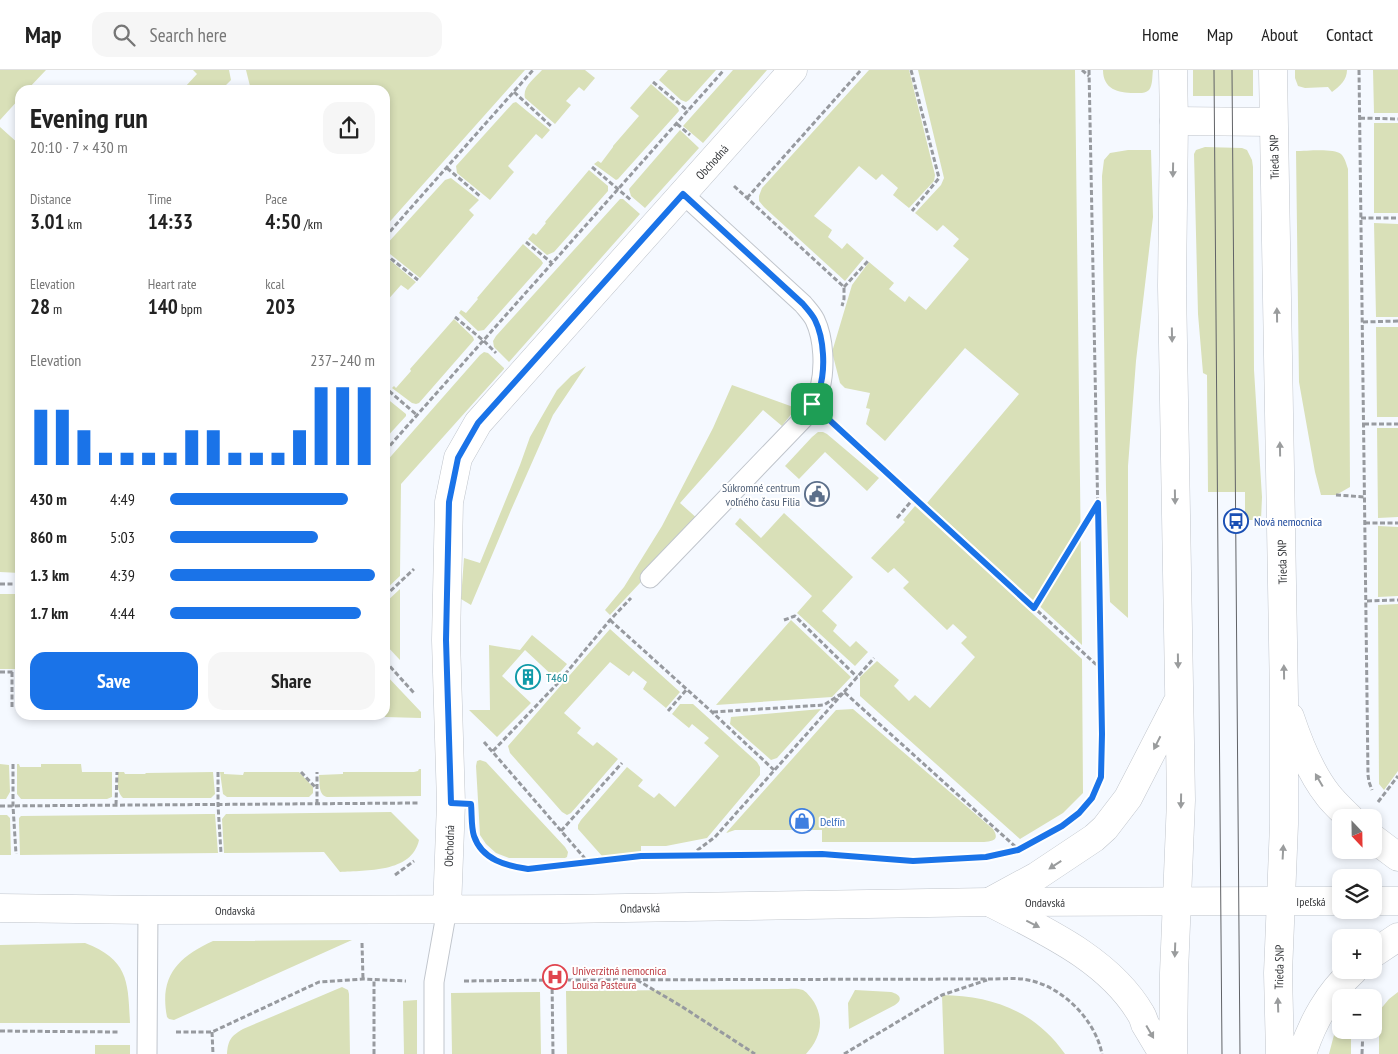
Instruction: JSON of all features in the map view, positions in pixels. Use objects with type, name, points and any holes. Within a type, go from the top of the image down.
[{"type":"street","name":"Obchodná","points":[[447,909],[451,803],[446,621],[449,502],[458,458],[478,423],[793,70]]},
{"type":"street","points":[[1173,70],[1172,286],[1181,800],[1173,1054]]},
{"type":"street","name":"Trieda SNP","points":[[1272,70],[1284,698],[1284,824],[1278,1000],[1280,1054]]},
{"type":"street","points":[[1174,121],[1273,122]]},
{"type":"street","points":[[1284,698],[1303,751],[1327,794],[1341,809]]},
{"type":"street","points":[[989,902],[1037,876],[1094,838],[1104,828],[1128,798],[1179,699]]},
{"type":"street","points":[[1382,845],[1398,857]]},
{"type":"street","name":"Ondavská","points":[[0,908],[148,910],[564,909],[989,902],[1280,901]]},
{"type":"street","name":"Ipeľská","points":[[1280,901],[1332,901]]},
{"type":"street","points":[[1382,901],[1398,901]]},
{"type":"street","points":[[989,902],[1066,943],[1104,970],[1141,1014],[1163,1054]]},
{"type":"street","points":[[1382,948],[1398,937]]},
{"type":"street","points":[[1302,1054],[1310,1029],[1321,1010],[1345,979]]},
{"type":"lane","points":[[650,578],[803,419],[820,389],[822,372],[821,337],[814,319],[803,304],[683,194]]},
{"type":"lane","points":[[434,1054],[434,982],[447,909]]},
{"type":"lane","points":[[148,910],[148,1054]]},
{"type":"path","points":[[390,231],[533,70]]},
{"type":"path","points":[[390,445],[724,70]]},
{"type":"path","points":[[747,198],[861,70]]},
{"type":"path","points":[[911,70],[939,178],[912,211]]},
{"type":"path","points":[[1082,70],[1089,76]]},
{"type":"path","points":[[1089,70],[1101,669],[1101,777]]},
{"type":"path","points":[[1359,70],[1369,782]]},
{"type":"path","points":[[653,82],[688,111]]},
{"type":"path","points":[[514,92],[552,127]]},
{"type":"path","points":[[1360,118],[1398,119]]},
{"type":"path","points":[[592,167],[605,178]]},
{"type":"path","points":[[446,168],[481,197]]},
{"type":"path","points":[[1361,218],[1398,218]]},
{"type":"path","points":[[526,242],[552,263]]},
{"type":"path","points":[[390,258],[418,280]]},
{"type":"path","points":[[844,287],[868,261]]},
{"type":"path","points":[[455,317],[467,327]]},
{"type":"path","points":[[1363,322],[1398,321]]},
{"type":"path","points":[[390,392],[417,415]]},
{"type":"path","points":[[812,404],[1101,669]]},
{"type":"path","points":[[1364,424],[1398,424]]},
{"type":"path","points":[[1336,495],[1365,497]]},
{"type":"path","points":[[897,518],[914,498]]},
{"type":"path","points":[[1034,608],[1098,503]]},
{"type":"path","points":[[1365,523],[1398,523]]},
{"type":"path","points":[[0,584],[15,584]]},
{"type":"path","points":[[1367,601],[1398,600]]},
{"type":"path","points":[[784,620],[795,616],[857,677]]},
{"type":"path","points":[[493,751],[557,684],[610,620],[774,770]]},
{"type":"path","points":[[690,856],[715,837],[874,658]]},
{"type":"path","points":[[0,672],[12,672],[12,707]]},
{"type":"path","points":[[668,711],[687,689]]},
{"type":"path","points":[[712,712],[824,704],[844,692]]},
{"type":"path","points":[[481,849],[494,860],[511,867],[528,869],[641,856],[822,854],[913,861],[986,857],[1018,850],[844,692]]},
{"type":"path","points":[[480,738],[588,862]]},
{"type":"path","points":[[561,831],[622,763]]},
{"type":"path","points":[[13,764],[16,854]]},
{"type":"path","points":[[116,805],[117,772]]},
{"type":"path","points":[[218,772],[221,853]]},
{"type":"path","points":[[301,772],[317,789]]},
{"type":"path","points":[[316,804],[317,772]]},
{"type":"path","points":[[1378,802],[1398,776]]},
{"type":"path","points":[[0,806],[451,803]]},
{"type":"path","points":[[393,876],[412,864],[416,858]]},
{"type":"path","points":[[844,1054],[942,995],[991,979]]},
{"type":"path","points":[[0,1031],[212,1032],[319,982],[363,980],[434,982],[1022,979],[1051,989],[1068,1000],[1083,1014],[1094,1031],[1102,1054]]},
{"type":"path","points":[[374,980],[374,1054]]},
{"type":"path","points":[[552,980],[553,1054]]},
{"type":"path","points":[[636,980],[681,1006],[755,1054]]},
{"type":"path","points":[[212,1032],[213,1054]]},
{"type":"path","points":[[1362,1054],[1363,1039]]},
{"type":"green space","points":[[0,70],[46,70],[32,85],[15,85],[15,104],[0,120]]},
{"type":"green space","points":[[193,70],[229,70],[231,80],[226,85],[187,85],[197,74]]},
{"type":"green space","points":[[246,70],[525,70],[390,221],[390,85],[250,85]]},
{"type":"green space","points":[[542,70],[585,70],[595,78],[584,91],[579,87],[566,101],[571,105],[555,124],[525,98],[527,86]]},
{"type":"green space","points":[[668,70],[716,70],[686,102],[681,100],[659,80]]},
{"type":"green space","points":[[733,70],[767,70],[703,143],[683,126]]},
{"type":"green space","points":[[869,70],[909,70],[935,175],[934,181],[909,208],[893,195],[898,188],[882,174],[876,180],[859,166],[814,216],[832,230],[828,237],[842,249],[847,243],[864,258],[845,281],[764,207],[759,201],[759,196],[762,188]]},
{"type":"green space","points":[[918,70],[1075,70],[1082,645],[927,503],[1019,394],[965,348],[885,441],[866,424],[870,409],[866,408],[870,393],[845,388],[840,383],[832,352],[852,285],[869,262],[894,283],[889,289],[905,302],[909,296],[926,310],[969,259],[953,246],[959,239],[943,225],[937,231],[915,213],[941,185],[944,178]]},
{"type":"green space","points":[[1103,70],[1153,70],[1151,86],[1149,90],[1142,93],[1117,91],[1112,89],[1106,82]]},
{"type":"green space","points":[[1193,70],[1253,70],[1253,96],[1193,96]]},
{"type":"green space","points":[[1295,70],[1347,70],[1347,74],[1340,85],[1332,92],[1328,87],[1305,88],[1298,86]]},
{"type":"green space","points":[[1373,70],[1398,70],[1398,113],[1374,113]]},
{"type":"green space","points":[[651,84],[679,111],[616,180],[594,164],[598,161],[601,163],[639,116],[630,108]]},
{"type":"green space","points":[[516,102],[550,130],[542,139],[536,134],[508,166],[514,172],[490,200],[457,173],[456,166],[513,103]]},
{"type":"green space","points":[[1374,123],[1398,123],[1398,213],[1374,213]]},
{"type":"green space","points":[[0,127],[15,140],[15,573],[0,572]]},
{"type":"green space","points":[[680,130],[699,148],[645,208],[631,196],[629,189]]},
{"type":"green space","points":[[1205,147],[1242,148],[1247,150],[1252,160],[1254,370],[1262,497],[1261,520],[1245,520],[1245,492],[1208,492],[1207,375],[1203,373],[1198,314],[1194,154],[1196,150]]},
{"type":"green space","points":[[1128,150],[1151,150],[1153,217],[1136,361],[1128,466],[1128,618],[1110,602],[1106,490],[1102,176],[1104,160],[1110,153]]},
{"type":"green space","points":[[1327,150],[1338,152],[1344,157],[1348,169],[1350,487],[1336,495],[1321,495],[1299,382],[1296,151]]},
{"type":"green space","points":[[589,170],[608,186],[608,191],[554,252],[547,255],[528,239],[533,233],[536,235]]},
{"type":"green space","points":[[451,178],[479,200],[469,210],[474,215],[420,278],[390,254],[390,240],[445,180]]},
{"type":"green space","points":[[620,199],[623,199],[640,214],[509,362],[494,347],[493,341],[496,336]]},
{"type":"green space","points":[[1374,223],[1398,224],[1398,317],[1376,317]]},
{"type":"green space","points":[[523,244],[543,263],[484,330],[478,331],[459,313],[461,310],[466,313]]},
{"type":"green space","points":[[390,260],[416,282],[408,290],[401,285],[390,297]]},
{"type":"green space","points":[[454,319],[474,340],[419,403],[412,403],[392,388],[394,386],[396,388],[411,371],[410,369]]},
{"type":"green space","points":[[1376,327],[1398,327],[1398,417],[1377,417]]},
{"type":"green space","points":[[484,352],[488,353],[504,369],[401,484],[400,576],[390,585],[390,457]]},
{"type":"green space","points":[[586,366],[553,415],[471,605],[461,599],[464,558],[480,563],[530,437],[557,390],[571,376]]},
{"type":"green space","points":[[732,385],[796,408],[782,426],[763,410],[680,503],[699,520],[610,615],[605,610],[624,587],[662,526],[713,428]]},
{"type":"green space","points":[[390,401],[406,416],[390,434]]},
{"type":"green space","points":[[1377,428],[1398,428],[1398,517],[1378,518]]},
{"type":"green space","points":[[818,432],[827,434],[879,478],[867,491],[825,452],[799,479],[785,466]]},
{"type":"green space","points":[[915,506],[1082,659],[1083,793],[1063,813],[1020,839],[860,696],[860,677],[877,661],[899,680],[894,686],[909,701],[915,695],[930,708],[975,657],[961,643],[967,637],[953,624],[947,630],[903,588],[909,582],[894,568],[888,573],[871,558],[905,522],[903,520]]},
{"type":"green space","points":[[784,513],[853,577],[822,611],[837,625],[833,631],[850,647],[856,641],[868,652],[855,666],[797,613],[812,596],[735,524],[740,518],[761,538]]},
{"type":"green space","points":[[1378,526],[1398,527],[1398,596],[1378,597]]},
{"type":"green space","points":[[400,589],[400,660],[390,649],[390,598]]},
{"type":"green space","points":[[0,594],[15,594],[15,669],[0,669]]},
{"type":"green space","points":[[1398,604],[1398,771],[1384,790],[1379,784],[1378,605]]},
{"type":"green space","points":[[791,620],[851,677],[832,697],[716,705]]},
{"type":"green space","points":[[610,629],[680,692],[666,708],[643,689],[647,682],[633,671],[629,676],[610,662],[564,713],[581,728],[577,733],[593,746],[597,742],[618,759],[571,813],[567,815],[562,812],[510,753],[508,746]]},
{"type":"green space","points":[[532,635],[567,664],[555,678],[525,650],[502,676],[531,703],[497,737],[469,710],[490,710],[489,645],[520,650]]},
{"type":"green space","points":[[390,679],[421,712],[421,718],[390,717]]},
{"type":"green space","points":[[680,704],[693,704],[757,762],[760,767],[760,775],[707,838],[666,846],[641,846],[641,854],[606,858],[578,829],[578,825],[627,767],[643,780],[638,786],[654,798],[659,793],[675,807],[719,756],[704,743],[709,738],[692,724],[689,728],[672,714]]},
{"type":"green space","points":[[821,709],[777,758],[771,760],[730,724],[731,717]]},
{"type":"green space","points":[[853,709],[993,829],[996,838],[984,842],[822,842],[822,830],[735,830],[726,833],[836,710]]},
{"type":"green space","points":[[477,761],[486,762],[565,847],[568,852],[567,857],[509,858],[496,853],[486,844],[480,835],[476,766]]},
{"type":"green space","points":[[0,764],[9,765],[10,792],[6,799],[0,799]]},
{"type":"green space","points":[[17,764],[20,767],[41,767],[41,764],[81,764],[82,772],[112,772],[112,797],[107,799],[21,799],[17,794]]},
{"type":"green space","points":[[421,769],[421,796],[327,797],[322,794],[320,788],[319,775],[343,774],[343,772],[414,772]]},
{"type":"green space","points":[[118,772],[145,774],[213,772],[215,794],[211,798],[123,798],[118,789]]},
{"type":"green space","points":[[220,772],[243,775],[244,772],[299,772],[313,787],[313,793],[309,797],[227,797],[223,794]]},
{"type":"green space","points":[[391,812],[419,840],[415,851],[407,859],[387,868],[340,872],[324,852],[224,853],[222,819],[226,814]]},
{"type":"green space","points":[[215,814],[218,853],[20,855],[19,818],[21,816]]},
{"type":"green space","points":[[0,815],[7,815],[10,818],[11,855],[0,855]]},
{"type":"green space","points":[[352,940],[174,1020],[167,1017],[166,990],[174,970],[190,954],[213,941]]},
{"type":"green space","points":[[85,943],[110,957],[118,965],[126,984],[130,1023],[0,1023],[0,945]]},
{"type":"green space","points":[[342,987],[348,990],[349,994],[350,1054],[227,1054],[231,1039],[243,1029]]},
{"type":"green space","points":[[803,990],[811,997],[819,1016],[818,1036],[806,1054],[567,1054],[566,991]]},
{"type":"green space","points":[[855,990],[891,992],[898,995],[900,999],[895,1005],[849,1029],[848,1003]]},
{"type":"green space","points":[[540,992],[541,1054],[452,1054],[451,993]]},
{"type":"green space","points":[[1398,992],[1398,1054],[1379,1054],[1379,1039],[1382,1039],[1382,1007]]},
{"type":"green space","points":[[942,995],[979,999],[1011,1009],[1040,1027],[1065,1054],[944,1054]]},
{"type":"green space","points":[[417,1000],[417,1054],[404,1054],[403,1001]]},
{"type":"green space","points":[[1333,1039],[1351,1039],[1351,1054],[1329,1054]]},
{"type":"green space","points":[[95,1045],[130,1045],[130,1054],[95,1054]]},
{"type":"tram line","points":[[1214,70],[1222,1054]]},
{"type":"tram line","points":[[1232,70],[1240,1054]]},
{"type":"place","name":"Súkromné centrum voľného času Filia","points":[[817,494]]},
{"type":"place","name":"Nová nemocnica","points":[[1236,521]]},
{"type":"place","name":"T460","points":[[528,677]]},
{"type":"place","name":"Delfín","points":[[802,821]]},
{"type":"place","name":"Univerzitná nemocnica Louisa Pasteura","points":[[555,977]]},
{"type":"route","points":[[683,194],[803,304],[814,319],[821,337],[823,355],[820,389],[812,404],[1034,608],[1098,503],[1102,734],[1101,777],[1092,798],[1079,813],[1043,838],[1018,850],[986,857],[913,861],[822,854],[641,856],[528,869],[511,867],[494,860],[481,849],[474,836],[471,804],[451,803],[446,640],[449,502],[458,458],[478,423],[683,194]]}]
